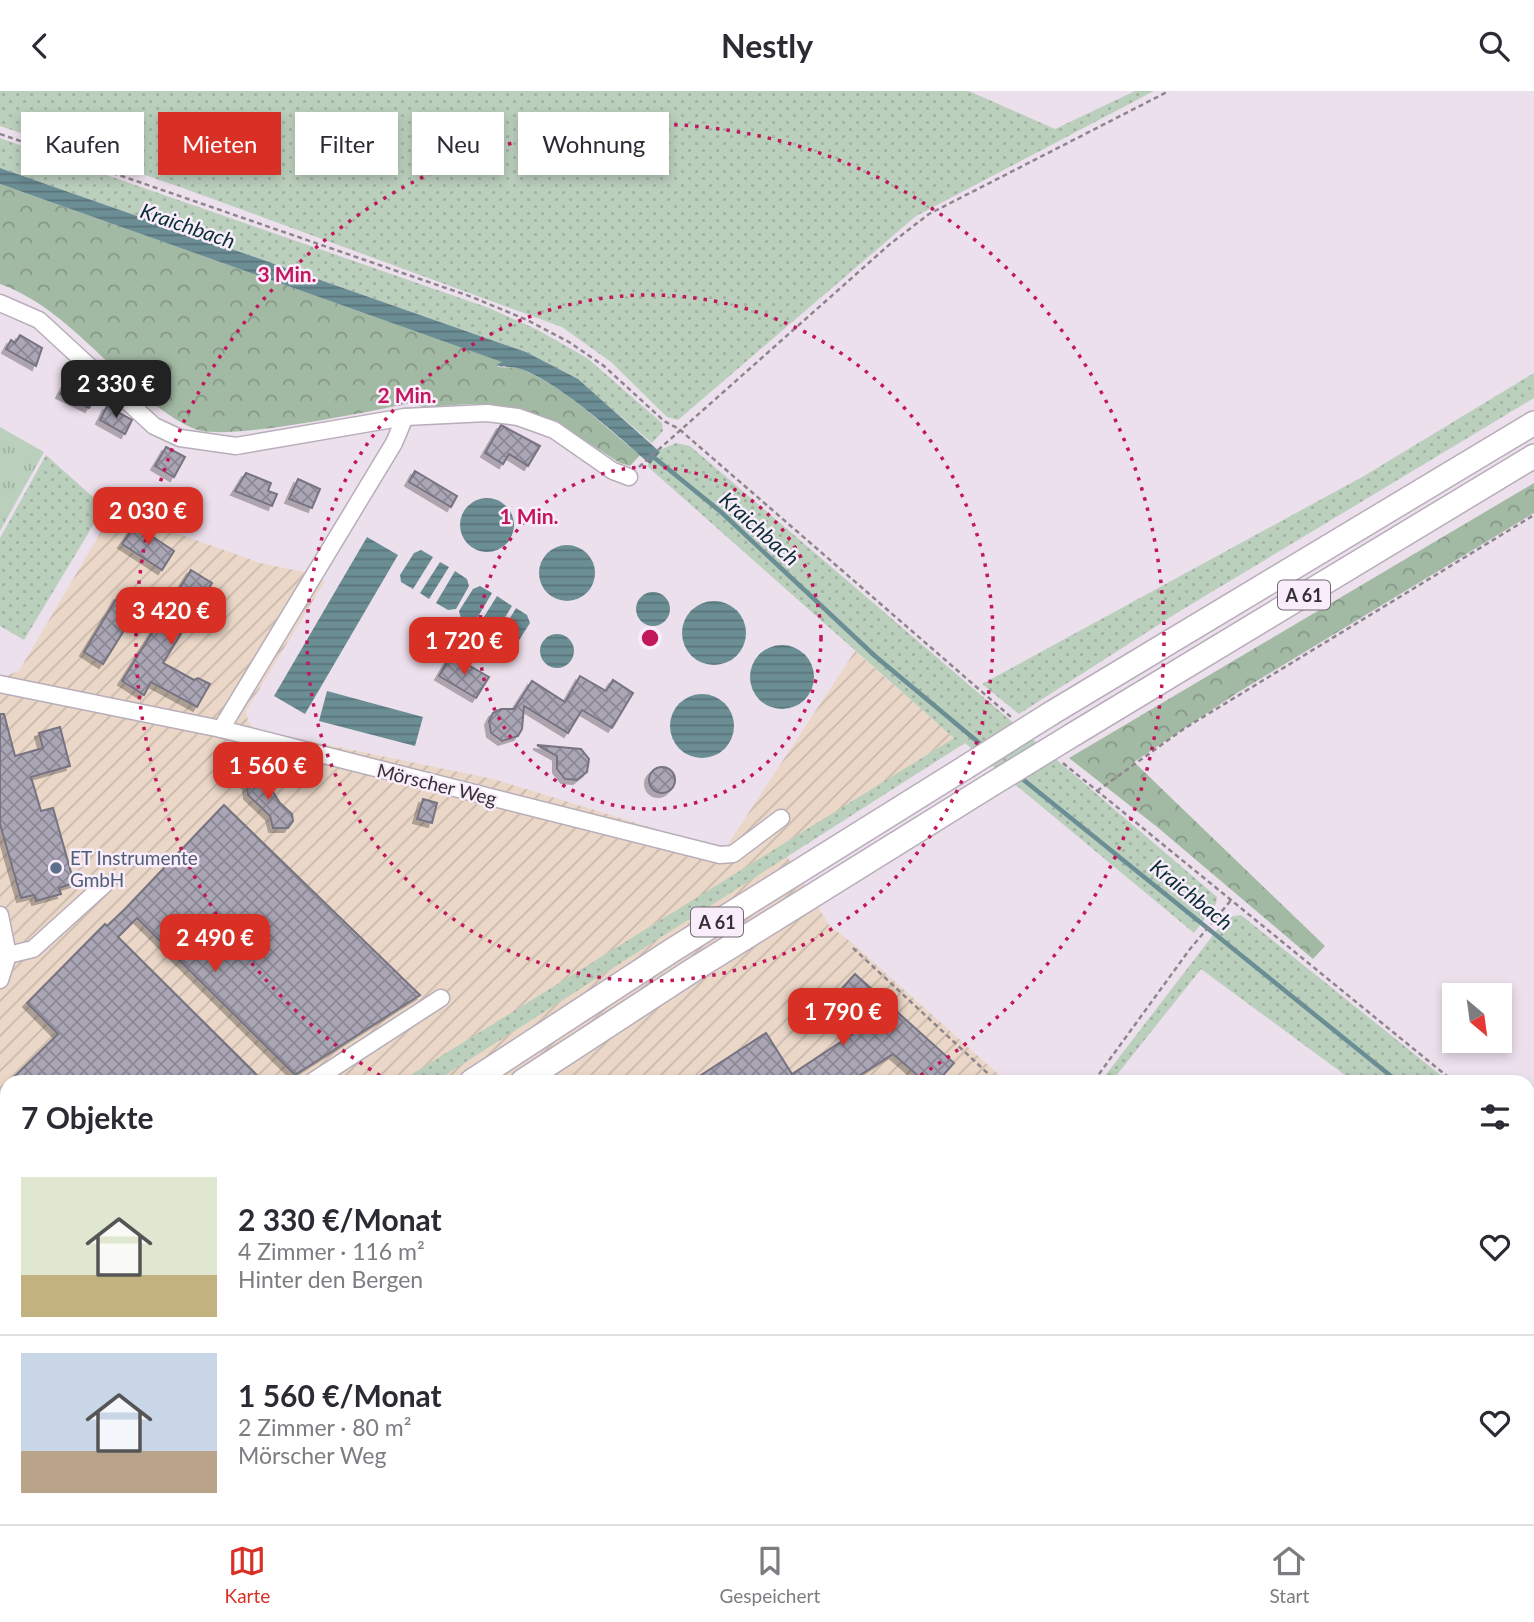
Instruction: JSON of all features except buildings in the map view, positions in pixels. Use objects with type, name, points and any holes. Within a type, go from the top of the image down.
[{"type":"highway","name":"A 61","points":[[481,1075],[671,951],[1050,714],[1534,423]]},
{"type":"highway","name":"A 61","points":[[532,1075],[693,970],[989,786],[1534,456]]},
{"type":"street","points":[[0,303],[39,320],[154,426],[180,438],[236,446],[405,417],[487,413],[518,417],[554,430],[613,471],[629,477]]},
{"type":"street","points":[[221,729],[394,443],[405,417]]},
{"type":"street","name":"Mörscher Weg","points":[[0,684],[221,729],[720,856],[733,854],[781,818]]},
{"type":"street","points":[[8,955],[33,949],[105,884]]},
{"type":"street","points":[[0,915],[8,955],[0,980]]},
{"type":"street","points":[[322,1075],[441,998]]},
{"type":"path","points":[[641,465],[659,446],[929,214],[1169,91]]},
{"type":"path","points":[[0,134],[472,297],[527,320],[569,342],[604,366],[664,421],[679,429]]},
{"type":"path","points":[[1097,791],[1185,728],[1534,515]]},
{"type":"path","points":[[1098,1075],[1190,950],[1232,899]]},
{"type":"path","points":[[853,948],[990,1075]]},
{"type":"shaded area","points":[[116,506],[151,524],[260,563],[304,572],[325,581],[246,711],[248,721],[255,730],[493,779],[724,850],[855,651],[954,738],[781,846],[829,925],[999,1075],[0,1075],[0,678],[19,671]]},
{"type":"green space","points":[[0,91],[969,91],[1055,129],[1135,91],[1154,91],[916,216],[678,420],[667,417],[611,362],[562,327],[144,175],[144,112],[21,112],[21,133],[0,126]]},
{"type":"green space","points":[[0,138],[21,145],[21,175],[106,175],[489,308],[538,330],[587,358],[662,423],[663,431],[652,443],[577,379],[526,352],[0,168]]},
{"type":"green space","points":[[0,184],[503,362],[497,366],[518,368],[535,375],[567,395],[640,455],[630,466],[620,463],[553,420],[470,404],[423,407],[410,403],[333,418],[236,432],[195,429],[150,401],[45,308],[0,284]]},
{"type":"green space","points":[[1534,373],[1534,398],[1180,611],[1019,714],[982,684],[1364,476]]},
{"type":"green space","points":[[0,427],[44,452],[0,531]]},
{"type":"green space","points":[[676,443],[690,446],[1217,897],[1216,904],[1194,933],[965,743],[445,1075],[411,1075],[954,738],[647,466],[660,450]]},
{"type":"green space","points":[[46,455],[104,507],[24,640],[0,626],[0,538]]},
{"type":"green space","points":[[1534,483],[1534,513],[1237,693],[1134,762],[1325,946],[1313,959],[1156,826],[1069,758]]},
{"type":"green space","points":[[1241,915],[1441,1075],[1345,1075],[1201,969],[1117,1075],[1106,1075],[1223,922]]},
{"type":"water","points":[[0,168],[526,352],[578,379],[660,452],[650,464],[568,396],[532,374],[517,368],[496,365],[502,362],[0,184]]},
{"type":"water","points":[[487,498],[506,506],[514,525],[506,544],[487,552],[468,544],[460,525],[468,506]]},
{"type":"water","points":[[367,537],[398,555],[305,714],[274,696]]},
{"type":"water","points":[[562,545],[572,545],[587,553],[593,562],[593,584],[587,593],[572,601],[562,601],[544,589],[539,578],[539,568],[551,550]]},
{"type":"water","points":[[421,550],[433,557],[413,589],[401,582],[400,575],[414,553]]},
{"type":"water","points":[[440,562],[449,567],[429,599],[420,593]]},
{"type":"water","points":[[455,571],[467,579],[469,586],[456,609],[448,610],[436,603]]},
{"type":"water","points":[[480,586],[492,593],[473,625],[461,618],[459,611],[473,589]]},
{"type":"water","points":[[653,592],[665,597],[670,609],[665,621],[653,626],[641,621],[636,609],[641,597]]},
{"type":"water","points":[[497,596],[512,606],[493,637],[477,628]]},
{"type":"water","points":[[708,601],[720,601],[737,610],[744,621],[744,645],[737,656],[720,665],[708,665],[696,660],[687,651],[682,639],[682,627],[687,615],[696,606]]},
{"type":"water","points":[[516,608],[527,615],[530,623],[516,645],[508,647],[497,640]]},
{"type":"water","points":[[557,634],[569,639],[574,651],[569,663],[557,668],[545,663],[540,651],[545,639]]},
{"type":"water","points":[[776,645],[788,645],[805,654],[812,665],[812,689],[805,700],[788,709],[776,709],[764,704],[755,695],[750,683],[750,671],[755,659],[764,650]]},
{"type":"water","points":[[327,691],[423,717],[415,746],[319,721]]},
{"type":"water","points":[[696,694],[708,694],[725,703],[732,714],[732,738],[725,749],[708,758],[696,758],[684,753],[675,744],[670,732],[670,720],[675,708],[684,699]]},
{"type":"waterway","name":"Kraichbach","points":[[651,455],[721,512],[875,656],[984,747]]},
{"type":"waterway","name":"Kraichbach","points":[[1020,777],[1390,1075]]},
{"type":"place","name":"ET Instrumente GmbH","points":[[56,868]]}]
